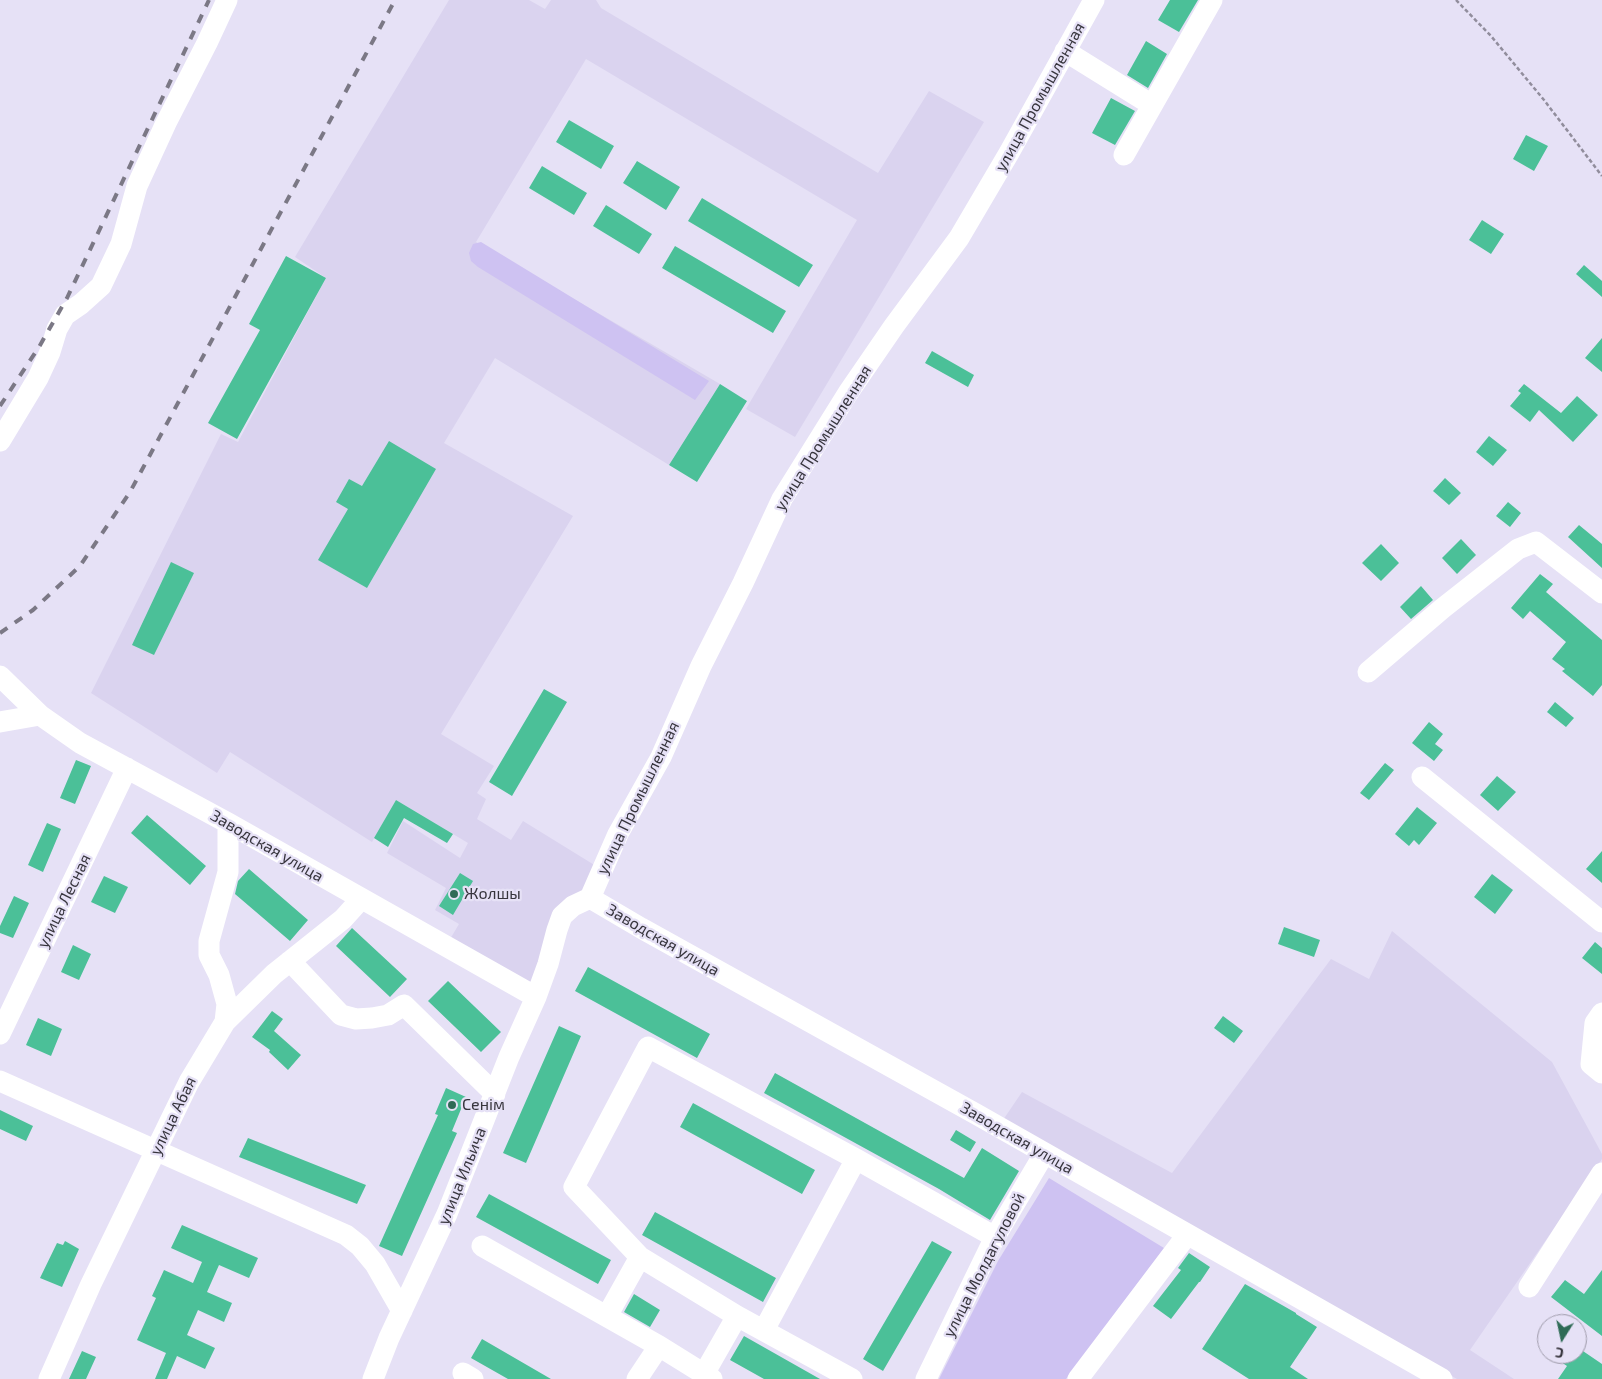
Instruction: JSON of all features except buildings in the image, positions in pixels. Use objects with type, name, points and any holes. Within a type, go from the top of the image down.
[{"type":"street","points":[[0,441],[38,378],[50,352],[57,329],[66,315],[101,286],[121,244],[137,186],[166,124],[208,43],[227,0]]},
{"type":"street","name":"улица Промышленная","points":[[590,898],[618,834],[661,757],[701,666],[743,583],[782,499],[853,386],[904,312],[960,238],[1094,0]]},
{"type":"street","points":[[1124,155],[1212,0]]},
{"type":"street","points":[[1065,51],[1152,105]]},
{"type":"street","points":[[1368,672],[1443,608],[1510,555],[1536,542],[1602,593]]},
{"type":"street","name":"Заводская улица","points":[[0,676],[40,715],[80,742],[228,823],[536,997]]},
{"type":"street","points":[[0,722],[40,715]]},
{"type":"street","name":"улица Лесная","points":[[0,1034],[127,768]]},
{"type":"street","points":[[1422,777],[1602,922]]},
{"type":"street","points":[[225,1022],[227,1004],[219,975],[209,955],[209,941],[228,872],[228,823]]},
{"type":"street","name":"улица Ильича","points":[[373,1379],[447,1214],[536,997],[562,916],[573,906],[590,898]]},
{"type":"street","name":"Заводская улица","points":[[590,898],[1442,1379]]},
{"type":"street","name":"улица Абая","points":[[49,1379],[91,1284],[189,1082],[225,1022],[274,974],[342,919],[362,900]]},
{"type":"street","points":[[290,961],[341,1015],[356,1019],[372,1018],[388,1015],[404,1005],[495,1094]]},
{"type":"street","points":[[1602,1013],[1595,1023],[1591,1064],[1602,1073]]},
{"type":"street","points":[[852,1379],[737,1316],[640,1257],[574,1187],[648,1047],[856,1159],[995,1237]]},
{"type":"street","points":[[0,1081],[346,1235],[360,1246],[375,1264],[402,1311]]},
{"type":"street","name":"улица Молдагуловой","points":[[926,1379],[995,1237],[1044,1154]]},
{"type":"street","points":[[764,1330],[856,1159]]},
{"type":"street","points":[[1529,1286],[1602,1173]]},
{"type":"street","points":[[1078,1379],[1186,1235]]},
{"type":"street","points":[[482,1246],[607,1316],[708,1376],[737,1316]]},
{"type":"street","points":[[607,1316],[640,1257]]},
{"type":"street","points":[[637,1379],[659,1346]]},
{"type":"path","points":[[1456,0],[1491,36],[1544,100],[1602,176]]},
{"type":"shaded area","points":[[449,0],[529,0],[545,9],[551,0],[596,0],[601,8],[878,173],[929,91],[984,122],[795,437],[746,409],[857,220],[586,59],[476,242],[720,384],[669,465],[495,358],[444,443],[573,516],[441,734],[494,766],[477,793],[486,799],[477,819],[511,840],[523,821],[596,866],[536,997],[443,951],[459,924],[435,910],[446,888],[387,853],[403,821],[460,858],[468,843],[396,800],[372,842],[230,752],[217,773],[91,693],[221,434],[238,442],[326,278],[295,257]]},
{"type":"shaded area","points":[[481,242],[709,381],[695,400],[478,267],[471,261],[469,253],[473,244]]},
{"type":"shaded area","points":[[1392,931],[1552,1062],[1602,1154],[1602,1159],[1470,1350],[1514,1379],[1457,1379],[1003,1120],[1022,1092],[1172,1173],[1331,959],[1369,979]]},
{"type":"shaded area","points":[[1049,1178],[1164,1248],[1066,1379],[939,1379],[998,1261]]},
{"type":"railway","points":[[0,406],[39,347],[67,298],[209,0]]},
{"type":"railway","points":[[0,633],[33,610],[80,566],[130,492],[395,0]]},
{"type":"place","name":"Жолшы","points":[[454,894]]},
{"type":"place","name":"Сенiм","points":[[452,1105]]}]
